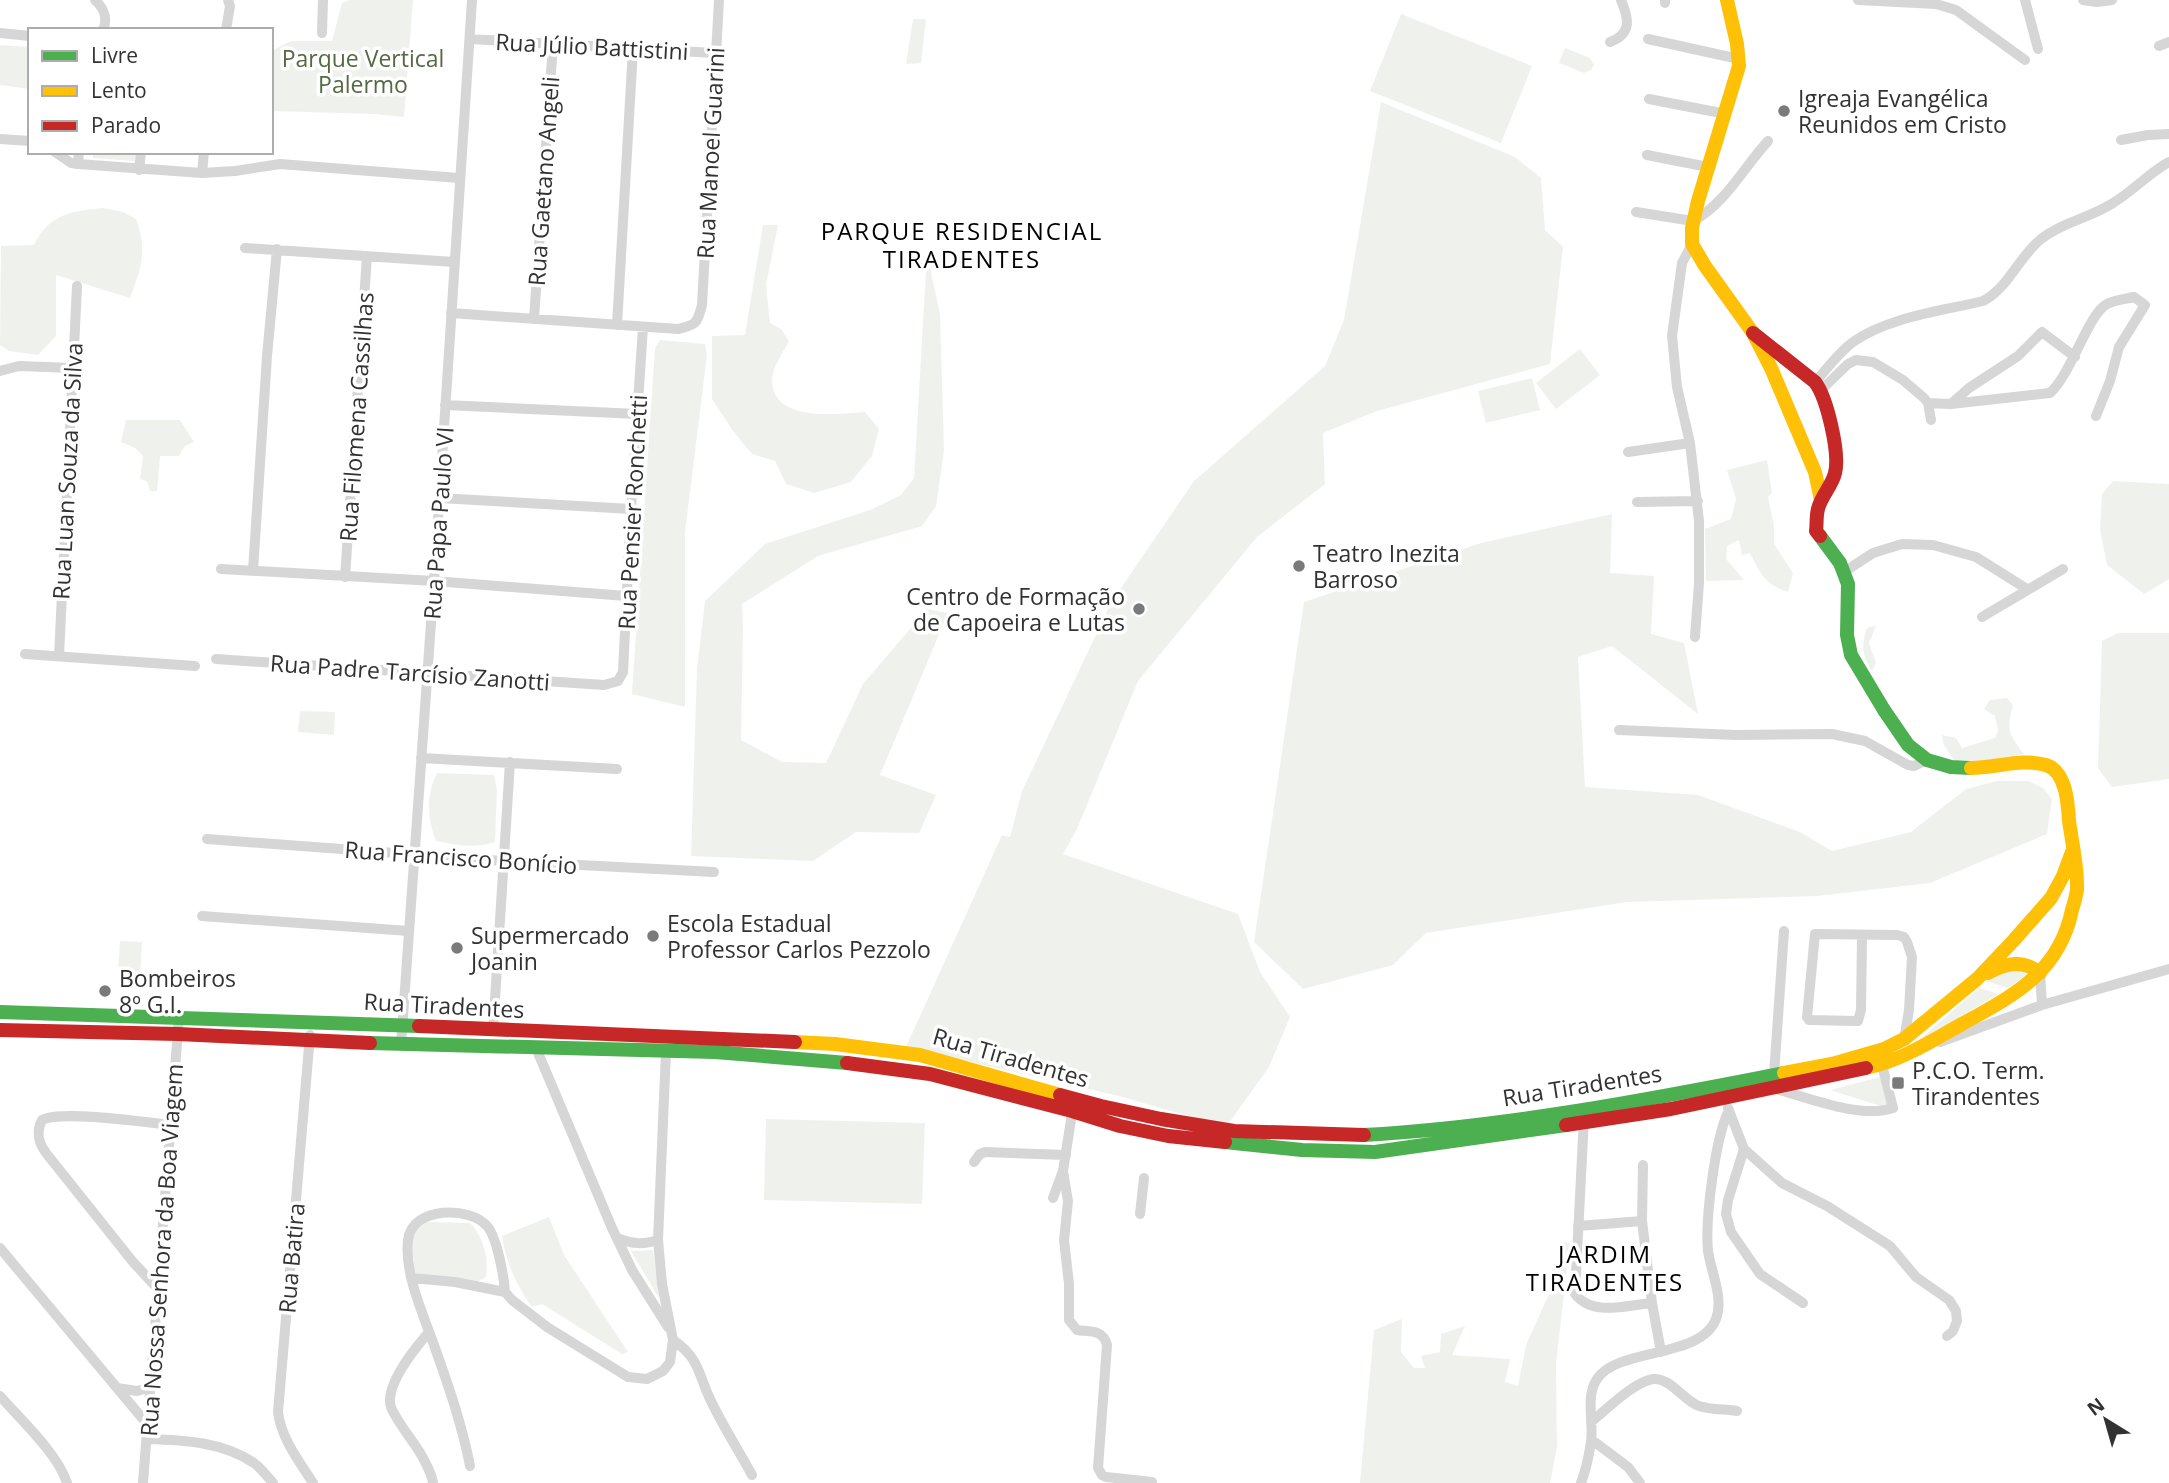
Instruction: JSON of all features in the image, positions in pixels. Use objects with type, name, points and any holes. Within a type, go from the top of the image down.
[{"type":"street","points":[[95,0],[104,11],[104,28]]},
{"type":"street","points":[[226,28],[230,6],[228,0]]},
{"type":"street","points":[[322,33],[323,0]]},
{"type":"street","name":"Rua Papa Paulo VI","points":[[401,1045],[472,0]]},
{"type":"street","name":"Rua Manoel Guarini","points":[[643,327],[690,327],[697,321],[702,305],[719,0]]},
{"type":"street","points":[[1610,42],[1622,36],[1627,26],[1621,0]]},
{"type":"street","points":[[1695,637],[1700,553],[1698,501],[1690,443],[1677,387],[1672,336],[1682,263],[1692,244],[1693,221],[1737,77],[1739,59],[1727,0]]},
{"type":"street","points":[[1858,0],[1936,2],[1956,10],[2025,60]]},
{"type":"street","points":[[2025,0],[2038,49]]},
{"type":"street","points":[[2083,0],[2112,0]]},
{"type":"street","points":[[0,33],[28,36]]},
{"type":"street","name":"Rua Júlio Battistini","points":[[470,39],[715,54]]},
{"type":"street","points":[[1648,39],[1739,59]]},
{"type":"street","name":"Rua Gaetano Angeli","points":[[534,319],[553,44]]},
{"type":"street","points":[[617,325],[633,49]]},
{"type":"street","points":[[1649,99],[1727,114]]},
{"type":"street","points":[[2122,141],[2148,135],[2169,134]]},
{"type":"street","points":[[0,139],[28,141]]},
{"type":"street","points":[[1636,212],[1693,221],[1713,206],[1768,141]]},
{"type":"street","points":[[58,154],[71,163],[139,170],[234,172],[280,164],[459,178]]},
{"type":"street","points":[[78,164],[79,154]]},
{"type":"street","points":[[139,170],[141,154]]},
{"type":"street","points":[[202,173],[204,154]]},
{"type":"street","points":[[1647,155],[1709,167]]},
{"type":"street","points":[[1818,386],[1842,351],[1871,332],[1894,323],[1983,301],[1993,296],[2027,252],[2040,240],[2058,228],[2114,203],[2169,162]]},
{"type":"street","points":[[1692,244],[1753,333],[1824,483]]},
{"type":"street","points":[[245,248],[454,262]]},
{"type":"street","points":[[253,571],[276,249]]},
{"type":"street","name":"Rua Filomena Cassilhas","points":[[345,577],[367,256]]},
{"type":"street","name":"Rua Luan Souza da Silva","points":[[59,656],[77,286]]},
{"type":"street","points":[[1818,386],[1848,364],[1865,360],[1888,369],[1928,403],[1951,404],[2044,395],[2054,390],[2075,357],[2097,313],[2108,303],[2134,297],[2145,305],[2119,347],[2110,381],[2096,415]]},
{"type":"street","points":[[451,313],[643,327]]},
{"type":"street","name":"Rua Pensier Ronchetti","points":[[604,685],[614,684],[622,676],[643,327]]},
{"type":"street","points":[[1951,404],[1969,388],[2018,356],[2042,332],[2075,357]]},
{"type":"street","points":[[1619,730],[1735,735],[1832,734],[1865,741],[1908,765],[1914,766],[1927,760],[1909,745],[1895,727],[1851,655],[1847,635],[1848,584],[1844,572],[1816,531],[1816,515],[1824,483],[1835,473],[1829,415],[1818,386],[1753,333]]},
{"type":"street","points":[[1771,368],[1780,359],[1786,359]]},
{"type":"street","points":[[0,371],[19,366],[72,368]]},
{"type":"street","points":[[1928,403],[1931,420]]},
{"type":"street","points":[[445,405],[637,414]]},
{"type":"street","points":[[1628,452],[1690,443]]},
{"type":"street","points":[[440,498],[631,509]]},
{"type":"street","points":[[1637,502],[1698,501]]},
{"type":"street","points":[[1844,572],[1873,553],[1902,544],[1933,545],[1976,557],[2027,589]]},
{"type":"street","points":[[221,569],[434,581],[626,596]]},
{"type":"street","points":[[1982,617],[2063,569]]},
{"type":"street","points":[[25,654],[195,666]]},
{"type":"street","name":"Rua Padre Tarcísio Zanotti","points":[[216,659],[604,685]]},
{"type":"street","points":[[421,758],[617,769]]},
{"type":"street","name":"Rua Tiradentes","points":[[1916,1051],[2011,997],[2040,972],[2061,946],[2073,914],[2077,889],[2063,783],[2052,767],[2029,763],[1967,769],[1927,760]]},
{"type":"street","points":[[494,1031],[510,762]]},
{"type":"street","name":"Rua Francisco Bonício","points":[[207,839],[503,861],[714,873]]},
{"type":"street","points":[[1977,979],[2051,898],[2072,851]]},
{"type":"street","points":[[202,916],[410,931]]},
{"type":"street","points":[[1773,1082],[1784,931]]},
{"type":"street","points":[[1857,1058],[1872,1060],[1882,1065],[1883,1058],[1899,1047],[1904,1039],[1909,1010],[1912,957],[1904,937],[1818,933],[1814,935],[1807,1017],[1809,1020],[1858,1021],[1861,1010],[1862,936]]},
{"type":"street","points":[[1977,979],[2003,965],[2017,962],[2028,964],[2040,972],[2042,1005]]},
{"type":"street","name":"Rua Tiradentes","points":[[0,1030],[178,1034],[401,1045],[666,1051],[796,1058],[907,1070],[975,1087],[1161,1119],[1226,1137],[1354,1136],[1549,1121],[1671,1095],[1882,1065],[2042,1005],[2169,970]]},
{"type":"street","name":"Rua Tiradentes","points":[[1584,1115],[1727,1104],[1773,1082],[1857,1058],[1904,1039],[1977,979]]},
{"type":"street","points":[[1909,1010],[1925,1024]]},
{"type":"street","name":"Rua Tiradentes","points":[[0,1012],[403,1025],[835,1044],[914,1054],[980,1071],[1074,1105]]},
{"type":"street","points":[[92,1033],[94,1014]]},
{"type":"street","name":"Rua Nossa Senhora da Boa Viagem","points":[[143,1483],[178,1017]]},
{"type":"street","name":"Rua Batira","points":[[311,1024],[278,1412],[284,1433],[313,1483]]},
{"type":"street","points":[[796,1058],[803,1043]]},
{"type":"street","points":[[536,1048],[632,1270],[669,1328],[696,1362],[712,1403],[752,1475]]},
{"type":"street","points":[[412,1278],[455,1282],[505,1292],[547,1326],[628,1377],[647,1379],[663,1371],[670,1362],[669,1328],[658,1240],[666,1051]]},
{"type":"street","points":[[907,1070],[914,1054]]},
{"type":"street","name":"Rua Tiradentes","points":[[1773,1082],[1866,1111],[1881,1111],[1894,1108],[1882,1065]]},
{"type":"street","points":[[975,1087],[980,1071]]},
{"type":"street","points":[[1727,1104],[1744,1149],[1782,1183],[1827,1206],[1890,1246],[1916,1277],[1949,1300],[1956,1311],[1957,1321],[1953,1331],[1947,1336]]},
{"type":"street","points":[[1581,1483],[1592,1440],[1591,1394],[1600,1375],[1625,1362],[1699,1339],[1711,1329],[1717,1318],[1718,1301],[1711,1271],[1708,1228],[1727,1104]]},
{"type":"street","points":[[1053,1198],[1063,1171],[1074,1105]]},
{"type":"street","points":[[1584,1115],[1575,1294],[1589,1306],[1598,1308],[1652,1303]]},
{"type":"street","points":[[159,1290],[133,1262],[46,1153],[39,1141],[38,1128],[42,1120],[53,1117],[106,1118],[170,1125]]},
{"type":"street","points":[[1744,1149],[1728,1200],[1726,1214],[1731,1232],[1760,1274],[1803,1303]]},
{"type":"street","points":[[974,1162],[985,1152],[1066,1155]]},
{"type":"street","points":[[1643,1165],[1643,1221],[1652,1303],[1661,1352]]},
{"type":"street","points":[[1063,1171],[1068,1200],[1063,1240],[1069,1284],[1069,1320],[1077,1330],[1101,1334],[1107,1345],[1098,1468],[1107,1477],[1152,1482]]},
{"type":"street","points":[[1140,1214],[1144,1178]]},
{"type":"street","points":[[470,1466],[454,1403],[417,1300],[408,1240],[411,1228],[425,1215],[436,1213],[469,1215],[487,1225],[504,1274],[505,1292]]},
{"type":"street","points":[[1578,1226],[1643,1221]]},
{"type":"street","points":[[617,1238],[633,1244],[658,1240]]},
{"type":"street","points":[[0,1248],[148,1425]]},
{"type":"street","points":[[429,1332],[403,1366],[390,1399],[393,1412],[419,1450],[433,1480]]},
{"type":"street","points":[[1591,1422],[1634,1388],[1651,1379],[1665,1381],[1698,1406],[1737,1411]]},
{"type":"street","points":[[117,1388],[137,1391],[150,1387]]},
{"type":"street","points":[[0,1396],[52,1456],[67,1483]]},
{"type":"street","points":[[148,1439],[199,1443],[235,1452],[256,1465],[273,1483]]},
{"type":"street","points":[[1592,1440],[1628,1467],[1640,1483]]},
{"type":"green space","name":"Parque Vertical Palermo","points":[[350,0],[413,0],[404,117],[273,111],[273,50],[291,41],[332,41],[342,3]]},
{"type":"green space","points":[[1401,14],[1532,66],[1501,143],[1370,91]]},
{"type":"green space","points":[[913,19],[926,19],[921,63],[906,64]]},
{"type":"green space","points":[[0,45],[28,47],[28,89],[0,85]]},
{"type":"green space","points":[[1565,48],[1590,58],[1594,65],[1591,70],[1584,73],[1559,63]]},
{"type":"green space","points":[[1381,102],[1515,157],[1541,178],[1545,230],[1563,247],[1550,364],[1377,411],[1323,433],[1325,484],[1257,537],[1138,681],[1077,829],[1063,854],[1238,914],[1260,972],[1290,1017],[1269,1067],[1226,1127],[1119,1096],[906,1047],[1002,835],[1010,837],[1022,791],[1112,601],[1194,481],[1325,366],[1344,320]]},
{"type":"green space","points":[[93,154],[136,154],[135,161],[93,158]]},
{"type":"green space","points":[[103,208],[123,212],[136,219],[140,230],[142,259],[130,298],[56,275],[56,336],[38,355],[9,351],[0,345],[1,246],[34,245],[54,220],[71,213]]},
{"type":"green space","points":[[763,225],[778,225],[766,285],[770,323],[781,329],[789,341],[774,371],[772,381],[775,394],[783,404],[809,413],[865,412],[879,429],[872,456],[851,482],[814,493],[786,484],[775,461],[752,454],[712,399],[712,336],[745,335]]},
{"type":"green space","points":[[927,254],[940,314],[944,451],[936,506],[922,526],[818,556],[742,604],[741,740],[782,762],[826,763],[863,684],[927,609],[948,613],[880,775],[936,795],[919,833],[856,832],[813,861],[691,856],[697,669],[705,601],[765,544],[870,510],[901,495],[914,478]]},
{"type":"green space","points":[[660,340],[705,344],[707,355],[685,532],[685,707],[632,694],[655,348]]},
{"type":"green space","points":[[1580,349],[1600,375],[1556,409],[1536,383]]},
{"type":"green space","points":[[1532,378],[1540,410],[1486,423],[1478,391]]},
{"type":"green space","points":[[126,420],[180,420],[194,442],[185,446],[179,456],[160,456],[157,491],[150,491],[147,481],[140,479],[143,456],[135,448],[121,442]]},
{"type":"green space","points":[[1767,460],[1772,493],[1768,497],[1774,526],[1774,544],[1793,573],[1788,592],[1764,577],[1750,553],[1742,555],[1739,540],[1727,546],[1726,559],[1744,580],[1706,581],[1705,529],[1731,519],[1736,499],[1727,470]]},
{"type":"green space","points":[[2113,481],[2169,484],[2169,579],[2144,594],[2107,565],[2100,530],[2102,494]]},
{"type":"green space","points":[[1612,514],[1610,573],[1654,576],[1651,634],[1684,643],[1698,714],[1612,646],[1578,657],[1585,787],[1698,795],[1800,832],[1832,851],[1911,832],[1966,789],[1997,781],[2029,781],[2043,788],[2052,799],[2047,834],[1930,883],[1817,896],[1627,902],[1426,933],[1393,965],[1303,989],[1254,942],[1304,602],[1481,543]]},
{"type":"green space","points":[[1876,626],[1869,643],[1876,663],[1872,671],[1864,655],[1863,645],[1867,628]]},
{"type":"green space","points":[[2118,633],[2169,633],[2169,779],[2112,787],[2098,768],[2102,641]]},
{"type":"green space","points":[[2007,698],[2013,706],[2010,732],[2024,754],[1982,761],[1954,760],[1944,745],[1942,735],[1956,738],[1962,748],[1995,738],[1998,730],[1995,716],[1984,709],[1990,700]]},
{"type":"green space","points":[[300,711],[335,712],[334,735],[298,732]]},
{"type":"green space","points":[[437,773],[494,775],[497,790],[495,842],[473,846],[436,841],[429,807]]},
{"type":"green space","points":[[120,941],[142,942],[140,976],[118,975]]},
{"type":"green space","points":[[2024,969],[2026,975],[2008,988],[1986,981],[2001,972]]},
{"type":"green space","points":[[1979,988],[1999,994],[1918,1041]]},
{"type":"green space","points":[[1884,1076],[1890,1109],[1830,1090]]},
{"type":"green space","points":[[766,1119],[925,1123],[922,1204],[764,1200]]},
{"type":"green space","points":[[549,1217],[564,1255],[628,1352],[622,1354],[542,1304],[532,1307],[521,1290],[512,1273],[502,1236]]},
{"type":"green space","points":[[427,1222],[470,1223],[484,1248],[486,1277],[477,1282],[415,1273],[411,1239]]},
{"type":"green space","points":[[1561,1242],[1570,1243],[1556,1363],[1557,1447],[1550,1483],[1360,1483],[1374,1330],[1402,1319],[1401,1352],[1414,1368],[1425,1368],[1421,1356],[1440,1352],[1441,1334],[1465,1326],[1452,1355],[1510,1359],[1505,1382],[1518,1386],[1526,1345],[1550,1292]]},
{"type":"green space","points":[[653,1250],[659,1298],[631,1251]]},
{"type":"traffic: fast","points":[[1820,536],[1840,563],[1848,584],[1847,635],[1851,655],[1884,710],[1908,745],[1927,760],[1951,767],[1971,768]]},
{"type":"traffic: fast","points":[[0,1012],[419,1026]]},
{"type":"traffic: fast","points":[[370,1043],[715,1052],[847,1063]]},
{"type":"traffic: fast","points":[[1364,1135],[1522,1119],[1784,1073]]},
{"type":"traffic: fast","points":[[1225,1142],[1302,1150],[1375,1152],[1566,1125]]},
{"type":"traffic: slow","points":[[1727,0],[1739,66],[1698,201],[1692,228],[1692,244],[1753,333],[1771,368],[1815,472],[1821,500]]},
{"type":"traffic: slow","points":[[1866,1068],[1915,1050],[2016,992],[2045,966],[2066,932],[2076,897],[2077,882],[2067,797],[2058,774],[2053,768],[2037,763],[1971,768]]},
{"type":"traffic: slow","points":[[1784,1073],[1832,1064],[1884,1049],[1904,1039],[1977,979],[2014,940],[2051,898],[2072,852]]},
{"type":"traffic: slow","points":[[1988,973],[2014,964],[2027,966],[2040,973]]},
{"type":"traffic: slow","points":[[795,1042],[835,1044],[920,1055],[1060,1095]]},
{"type":"traffic: jam","points":[[1753,333],[1815,382],[1824,400],[1834,440],[1836,464],[1834,478],[1817,512],[1816,531],[1820,536]]},
{"type":"traffic: jam","points":[[419,1026],[795,1042]]},
{"type":"traffic: jam","points":[[0,1030],[178,1034],[370,1043]]},
{"type":"traffic: jam","points":[[847,1063],[930,1074],[1120,1126],[1168,1136],[1225,1142]]},
{"type":"traffic: jam","points":[[1566,1125],[1671,1109],[1866,1068]]},
{"type":"traffic: jam","points":[[1060,1095],[1161,1119],[1234,1131],[1364,1135]]},
{"type":"place","name":"Igreaja Evangélica Reunidos em Cristo","points":[[1784,111]]},
{"type":"place","name":"Teatro Inezita Barroso","points":[[1299,566]]},
{"type":"place","name":"Centro de Formação de Capoeira e Lutas","points":[[1139,609]]},
{"type":"place","name":"Escola Estadual Professor Carlos Pezzolo","points":[[653,936]]},
{"type":"place","name":"Supermercado Joanin","points":[[457,948]]},
{"type":"place","name":"Bombeiros 8º G.I.","points":[[105,991]]},
{"type":"place","name":"P.C.O. Term. Tirandentes","points":[[1898,1083]]},
{"type":"district","name":"PARQUE RESIDENCIAL TIRADENTES","points":[[962,244]]},
{"type":"district","name":"JARDIM TIRADENTES","points":[[1605,1267]]}]
